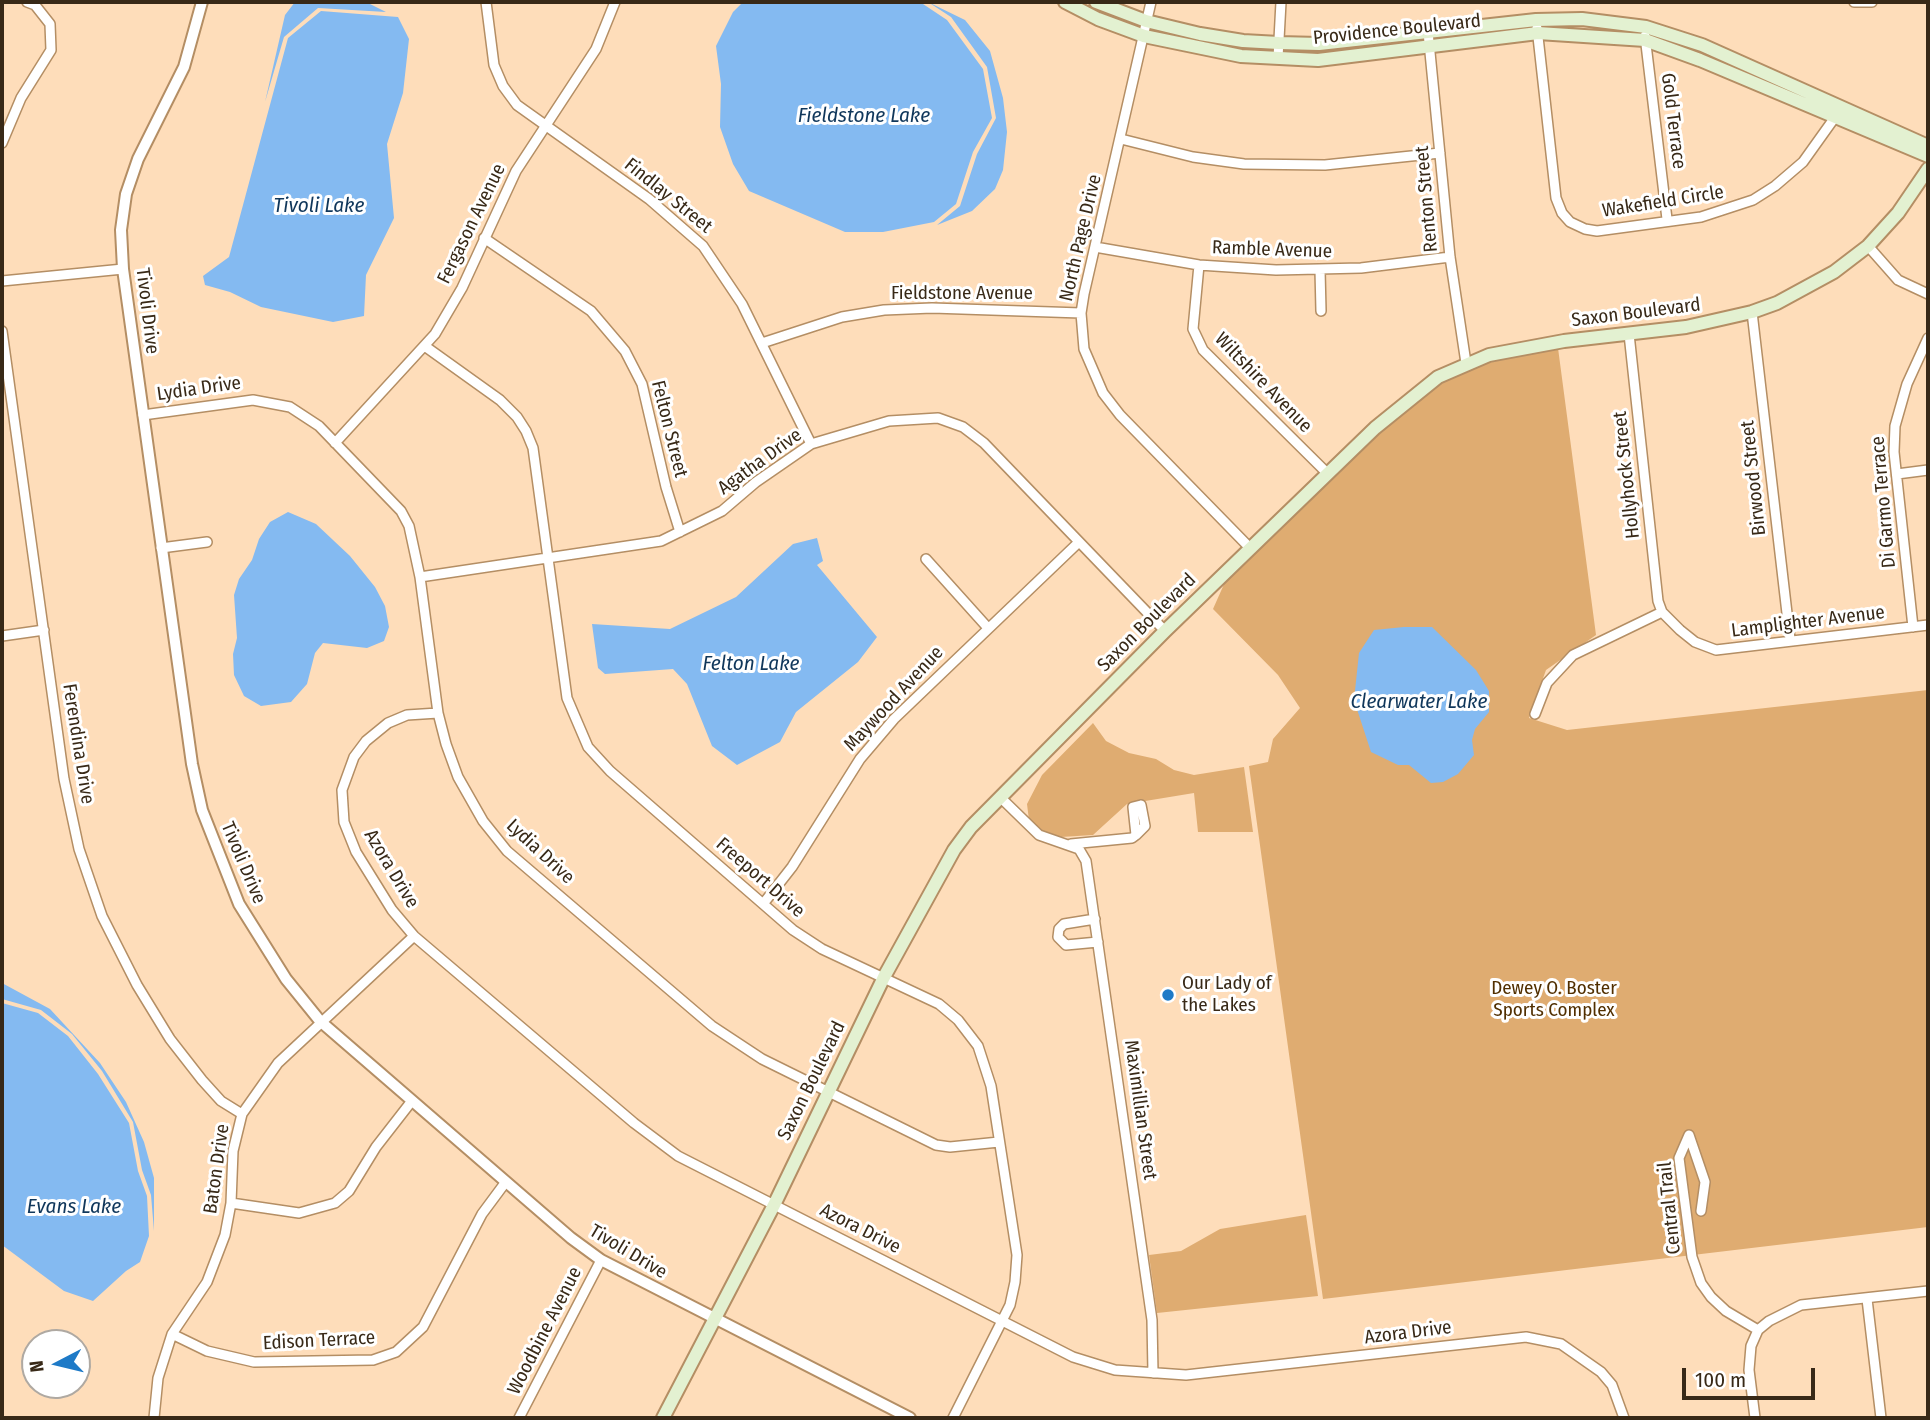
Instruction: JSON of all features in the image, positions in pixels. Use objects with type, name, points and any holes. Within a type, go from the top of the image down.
[{"type":"main road","name":"Providence Boulevard","points":[[1065,2],[1098,19],[1144,36],[1241,57],[1318,60],[1428,39]]},
{"type":"main road","name":"Providence Boulevard","points":[[1096,2],[1146,20],[1243,41],[1320,44],[1428,39],[1537,27],[1646,34],[1702,45],[1928,146]]},
{"type":"main road","name":"Providence Boulevard","points":[[1646,34],[1835,119],[1928,156]]},
{"type":"main road","name":"Saxon Boulevard","points":[[663,1418],[774,1205],[884,978],[954,850],[1000,797],[1165,631],[1328,474],[1411,397],[1438,377],[1466,363],[1518,349],[1686,327],[1752,313],[1834,272],[1868,246],[1898,213],[1928,169]]},
{"type":"street","points":[[2,143],[21,98],[51,50],[50,24],[35,5],[27,2]]},
{"type":"street","name":"Tivoli Drive","points":[[202,2],[184,67],[138,159],[127,194],[121,230],[161,548],[192,764],[202,810],[239,904],[286,979],[320,1021],[505,1183],[601,1260],[910,1418]]},
{"type":"street","name":"Findlay Street","points":[[486,2],[494,65],[503,86],[517,106],[649,199],[703,246],[743,304],[811,444]]},
{"type":"street","name":"Fergason Avenue","points":[[335,443],[426,347],[462,288],[516,171],[596,49],[615,2]]},
{"type":"street","name":"North Page Drive","points":[[1151,2],[1081,313],[1084,349],[1103,393],[1120,415],[1250,548]]},
{"type":"street","points":[[1278,58],[1281,2]]},
{"type":"street","points":[[1854,2],[1872,2]]},
{"type":"street","name":"Wakefield Circle","points":[[1537,27],[1556,198],[1562,213],[1585,229],[1597,231],[1667,219],[1701,217],[1753,200],[1775,186],[1802,162],[1843,106]]},
{"type":"street","name":"Gold Terrace","points":[[1646,34],[1667,219]]},
{"type":"street","name":"Renton Street","points":[[1428,39],[1450,257],[1466,363]]},
{"type":"street","points":[[1121,139],[1193,157],[1244,164],[1325,165],[1440,153]]},
{"type":"street","name":"Felton Street","points":[[484,238],[591,311],[625,351],[645,393],[666,487],[680,531]]},
{"type":"street","points":[[1868,246],[1898,280],[1928,294]]},
{"type":"street","name":"Ramble Avenue","points":[[1095,247],[1199,265],[1320,270],[1399,265],[1450,257]]},
{"type":"street","name":"Wiltshire Avenue","points":[[1199,265],[1193,329],[1203,349],[1328,474]]},
{"type":"street","points":[[2,281],[124,269]]},
{"type":"street","points":[[1320,270],[1321,311]]},
{"type":"street","name":"Fieldstone Avenue","points":[[762,343],[842,317],[884,310],[932,308],[1081,313]]},
{"type":"street","name":"Birwood Street","points":[[1752,313],[1790,639]]},
{"type":"street","name":"Ferendina Drive","points":[[2,331],[64,779],[79,849],[102,916],[137,985],[170,1039],[221,1101],[242,1114]]},
{"type":"street","name":"Hollyhock Street","points":[[1629,334],[1658,601],[1662,612]]},
{"type":"street","name":"Di Garmo Terrace","points":[[1913,627],[1894,452],[1898,411],[1928,338]]},
{"type":"street","name":"Freeport Drive","points":[[426,347],[500,400],[517,417],[533,448],[567,698],[588,747],[610,771],[793,930],[822,949],[939,1004],[958,1020],[978,1046],[991,1086],[1017,1255],[1013,1293],[953,1418]]},
{"type":"street","name":"Lydia Drive","points":[[144,415],[253,400],[276,403],[308,417],[401,511],[414,541],[438,713],[458,777],[483,821],[507,851],[712,1026],[762,1059],[936,1145],[950,1147],[999,1142]]},
{"type":"street","name":"Agatha Drive","points":[[420,577],[624,549],[661,541],[722,511],[756,482],[811,444],[889,421],[938,418],[962,427],[984,443],[1165,631]]},
{"type":"street","points":[[1897,474],[1928,470]]},
{"type":"street","points":[[161,548],[207,542]]},
{"type":"street","name":"Maywood Avenue","points":[[763,904],[792,867],[860,759],[894,719],[1079,542]]},
{"type":"street","points":[[926,559],[988,628]]},
{"type":"street","points":[[1535,714],[1546,683],[1573,655],[1662,612]]},
{"type":"street","name":"Lamplighter Avenue","points":[[1662,612],[1695,642],[1716,650],[1790,639],[1928,625]]},
{"type":"street","points":[[2,635],[44,630]]},
{"type":"street","name":"Azora Drive","points":[[438,713],[407,715],[380,729],[354,758],[342,790],[344,822],[356,852],[391,910],[414,936],[634,1123],[678,1156],[1073,1357],[1115,1370],[1153,1373],[1219,1372],[1526,1337],[1561,1345],[1601,1372],[1612,1385],[1624,1418]]},
{"type":"street","points":[[1000,797],[1039,835],[1069,844],[1136,835]]},
{"type":"street","name":"Maximillian Street","points":[[1069,844],[1083,853],[1095,919],[1152,1320],[1153,1373]]},
{"type":"street","points":[[1095,919],[1063,924],[1058,937],[1066,945],[1098,942]]},
{"type":"street","name":"Baton Drive","points":[[154,1418],[158,1378],[172,1334],[217,1262],[231,1203],[233,1151],[242,1114],[278,1063],[414,936]]},
{"type":"street","points":[[231,1203],[299,1213],[335,1203],[349,1191],[376,1147],[411,1102]]},
{"type":"street","name":"Central Trail","points":[[1701,1211],[1705,1182],[1689,1135],[1679,1158],[1692,1257],[1701,1283],[1726,1311],[1758,1330]]},
{"type":"street","name":"Edison Terrace","points":[[172,1334],[206,1351],[254,1362],[373,1360],[396,1352],[423,1327],[482,1214],[505,1183]]},
{"type":"street","name":"Woodbine Avenue","points":[[519,1418],[601,1260]]},
{"type":"street","points":[[1755,1418],[1749,1370],[1751,1346],[1758,1330],[1783,1311],[1801,1305],[1928,1291]]},
{"type":"street","points":[[1867,1299],[1881,1418]]},
{"type":"green space","name":"Dewey O. Boster Sports Complex","points":[[1558,348],[1596,635],[1546,670],[1529,718],[1567,730],[1928,690],[1928,1227],[1323,1299],[1249,766],[1268,762],[1273,739],[1300,708],[1278,675],[1213,609],[1225,582],[1387,424],[1427,390],[1489,360]]},
{"type":"green space","points":[[1093,723],[1106,741],[1129,753],[1156,759],[1174,770],[1194,775],[1244,767],[1253,832],[1198,832],[1194,793],[1127,804],[1093,835],[1061,837],[1042,831],[1029,820],[1027,804],[1042,775]]},
{"type":"green space","points":[[1306,1215],[1318,1296],[1157,1313],[1149,1255],[1181,1251],[1220,1229]]},
{"type":"water","points":[[295,2],[366,2],[386,12],[318,8],[284,37],[265,102],[285,15]]},
{"type":"water","name":"Fieldstone Lake","points":[[743,2],[920,2],[947,20],[983,69],[992,118],[973,152],[956,204],[934,222],[883,232],[845,232],[749,191],[733,164],[720,127],[721,84],[716,46],[733,12]]},
{"type":"water","points":[[928,2],[965,20],[990,51],[1003,98],[1007,132],[1003,170],[995,189],[972,211],[937,225],[960,206],[977,154],[996,118],[987,67],[951,17]]},
{"type":"water","name":"Tivoli Lake","points":[[321,11],[398,17],[409,39],[403,93],[387,144],[394,218],[366,275],[364,316],[333,322],[261,307],[230,292],[205,285],[203,276],[229,257],[288,38]]},
{"type":"water","points":[[288,512],[316,524],[350,556],[375,587],[385,606],[389,627],[384,641],[367,648],[323,643],[315,653],[307,684],[291,702],[261,706],[244,696],[234,675],[233,654],[237,638],[234,595],[239,579],[252,560],[259,539],[270,522]]},
{"type":"water","name":"Felton Lake","points":[[817,538],[823,561],[817,565],[877,637],[858,662],[796,712],[780,742],[737,765],[712,746],[687,684],[673,669],[605,674],[598,668],[592,624],[670,629],[736,597],[793,544]]},
{"type":"water","name":"Clearwater Lake","points":[[1432,627],[1476,670],[1489,691],[1489,712],[1475,729],[1472,740],[1474,755],[1458,774],[1443,782],[1431,783],[1409,765],[1398,765],[1371,752],[1354,700],[1359,653],[1374,630]]},
{"type":"water","points":[[2,983],[50,1009],[100,1063],[126,1102],[144,1142],[154,1178],[154,1231],[151,1195],[142,1170],[133,1122],[102,1071],[72,1034],[41,1010],[2,999]]},
{"type":"water","name":"Evans Lake","points":[[2,1003],[38,1013],[68,1036],[98,1074],[129,1123],[138,1171],[147,1196],[149,1236],[140,1262],[93,1301],[64,1291],[2,1245]]},
{"type":"place","name":"Our Lady of the Lakes","points":[[1168,995]]}]
